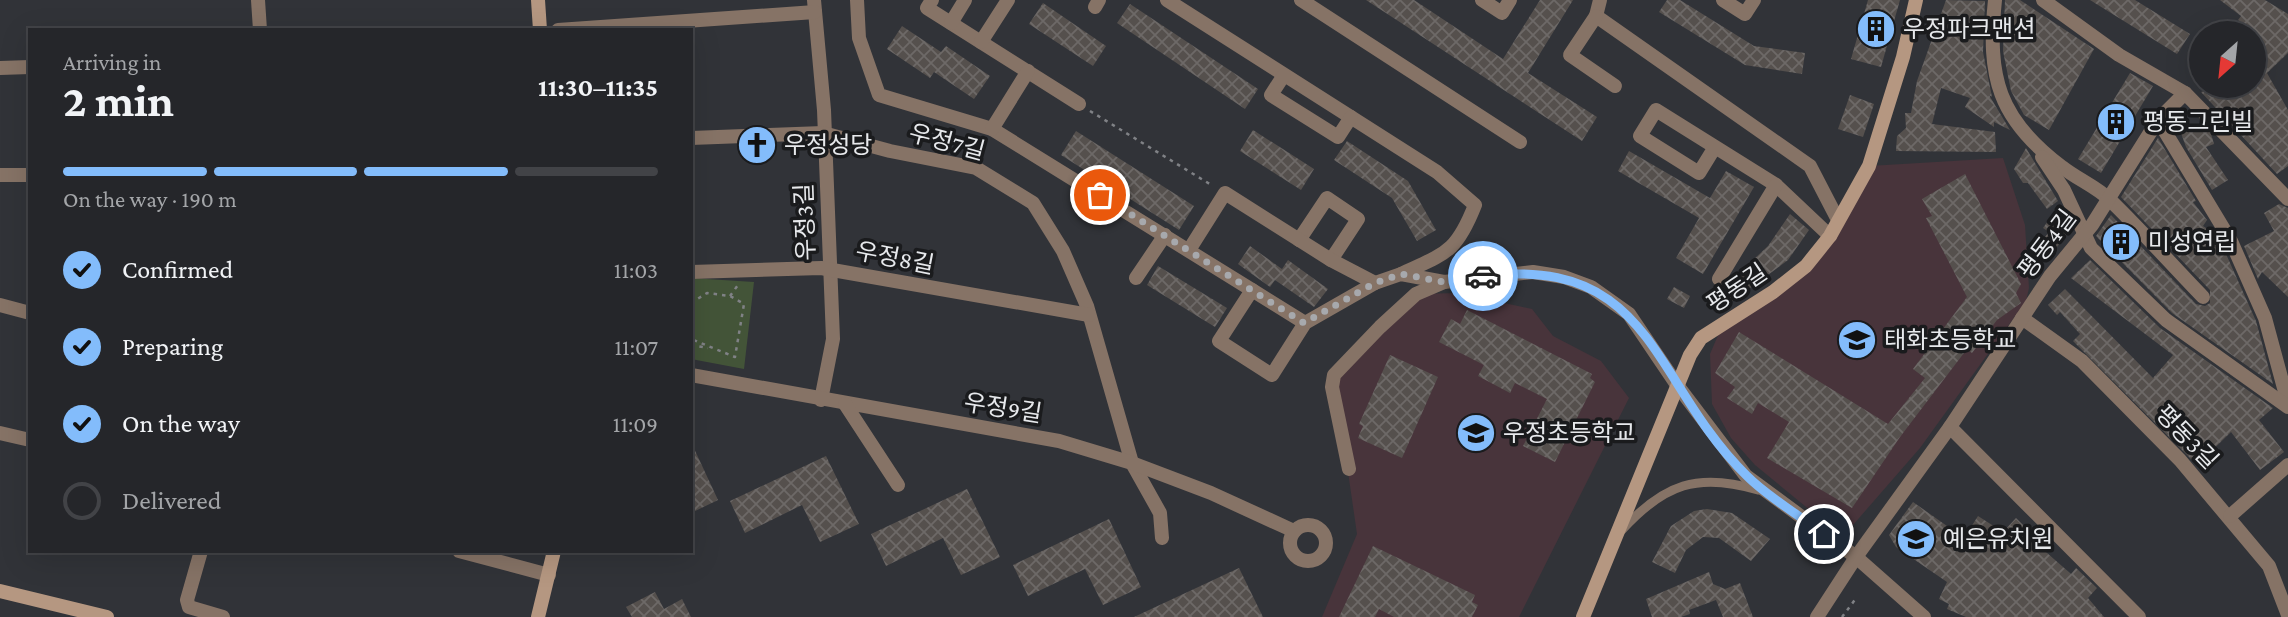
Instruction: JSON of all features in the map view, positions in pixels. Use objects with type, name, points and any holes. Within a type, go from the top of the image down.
[{"type":"street","points":[[258,0],[260,28]]},
{"type":"street","points":[[538,0],[540,28]]},
{"type":"street","points":[[857,0],[859,38],[879,94],[992,129],[1165,234],[1304,323]]},
{"type":"street","points":[[932,0],[927,8],[1079,104]]},
{"type":"street","points":[[951,23],[965,0]]},
{"type":"street","points":[[981,42],[1008,0]]},
{"type":"street","points":[[1167,0],[1437,172],[1475,205],[1463,236],[1444,254],[1375,283],[1304,323],[1272,375],[1219,341],[1251,290]]},
{"type":"street","points":[[1301,0],[1520,142]]},
{"type":"street","points":[[1482,0],[1502,13],[1510,0]]},
{"type":"street","points":[[1600,0],[1596,16],[1570,55],[1615,86]]},
{"type":"street","points":[[1723,0],[1745,14],[1754,0]]},
{"type":"street","name":"평동길","points":[[1583,617],[1619,534],[1677,385],[1702,338],[1773,292],[1805,266],[1830,236],[1870,166],[1903,57],[1916,0]]},
{"type":"street","points":[[1995,0],[1992,57],[1999,94],[2018,128],[2064,190],[2083,236],[2091,248],[2166,320],[2288,405]]},
{"type":"street","points":[[2042,0],[2119,55],[2185,93],[2288,199]]},
{"type":"street","points":[[579,28],[815,6]]},
{"type":"street","name":"우정3길","points":[[815,6],[824,110],[833,339],[821,400]]},
{"type":"street","points":[[1596,16],[1810,166],[1838,220]]},
{"type":"street","points":[[0,68],[28,67]]},
{"type":"street","points":[[992,129],[1028,71]]},
{"type":"street","points":[[1284,75],[1271,95],[1338,137],[1351,117]]},
{"type":"street","name":"평동4길","points":[[1817,617],[1856,557],[1950,427],[2050,276],[2083,236],[2158,120],[2185,93]]},
{"type":"street","points":[[1715,147],[1699,173],[1640,136],[1656,110],[1776,185],[1830,236]]},
{"type":"street","points":[[2158,120],[2240,261],[2265,318],[2288,405]]},
{"type":"street","name":"우정7길","points":[[693,138],[823,133],[890,151],[976,168],[1033,203],[1063,251],[1089,315],[1132,463],[1160,513],[1162,537]]},
{"type":"street","points":[[2033,145],[2109,198],[2203,297]]},
{"type":"street","points":[[0,175],[28,175]]},
{"type":"street","points":[[1719,279],[1776,185]]},
{"type":"street","points":[[1189,250],[1225,193],[1331,260],[1375,283]]},
{"type":"street","points":[[1299,240],[1327,198],[1358,219],[1331,260]]},
{"type":"street","points":[[1136,278],[1165,234]]},
{"type":"street","name":"우정8길","points":[[693,272],[830,269],[1089,315]]},
{"type":"street","points":[[1349,468],[1332,387],[1334,375],[1354,351],[1416,294],[1444,282],[1533,272],[1564,277],[1591,287],[1629,314],[1677,385],[1746,476],[1856,557],[1924,617]]},
{"type":"street","points":[[1401,274],[1444,282]]},
{"type":"street","points":[[0,305],[28,312]]},
{"type":"street","name":"평동3길","points":[[2022,318],[2082,361],[2180,460],[2230,516],[2269,566],[2288,615]]},
{"type":"street","name":"우정9길","points":[[693,375],[1059,441],[1132,463],[1212,493],[1294,531]]},
{"type":"street","points":[[845,404],[898,485]]},
{"type":"street","points":[[1950,427],[2139,617]]},
{"type":"street","points":[[0,433],[28,440]]},
{"type":"street","points":[[2230,516],[2288,465]]},
{"type":"street","points":[[200,553],[187,600],[194,610],[223,617]]},
{"type":"street","points":[[466,553],[549,575]]},
{"type":"street","points":[[538,617],[554,553]]},
{"type":"street","points":[[0,591],[107,617]]},
{"type":"lane","points":[[1619,534],[1652,500],[1686,484],[1710,480],[1734,483],[1766,493]]},
{"type":"path","points":[[1079,104],[1225,193]]},
{"type":"path","points":[[693,302],[707,293],[730,296],[744,304],[735,357],[693,340]]},
{"type":"path","points":[[693,345],[715,349]]},
{"type":"path","points":[[1842,617],[1857,597]]},
{"type":"shaded area","name":"태화초등학교","points":[[2003,158],[2025,225],[2029,288],[2026,301],[1920,448],[1853,525],[1811,511],[1755,465],[1731,438],[1712,404],[1710,354],[1722,326],[1806,266],[1869,166]]},
{"type":"shaded area","name":"우정초등학교","points":[[1458,293],[1532,309],[1553,336],[1601,361],[1629,398],[1519,617],[1322,617],[1357,534],[1334,375],[1416,294]]},
{"type":"green space","points":[[693,278],[754,282],[744,369],[693,359]]},
{"type":"building","points":[[1366,0],[1414,0],[1503,59],[1540,0],[1573,0],[1528,73],[1597,117],[1582,141]]},
{"type":"building","points":[[1667,0],[1680,0],[1754,46],[1805,53],[1802,74],[1745,65],[1659,12]]},
{"type":"building","name":"우정파크맨션","points":[[1868,0],[1900,0],[1881,67],[1851,59]]},
{"type":"building","points":[[1946,0],[1985,1],[1983,52],[1992,97],[1989,95],[2010,130],[1994,122],[1994,127],[1965,107],[1970,98],[1941,88],[1932,124],[1995,132],[1996,152],[1896,151],[1897,136],[1906,128],[1905,113],[1911,113],[1917,81]]},
{"type":"building","points":[[2005,0],[2020,0],[2094,49],[2049,130],[2024,115],[2011,91],[2003,51]]},
{"type":"building","points":[[2090,0],[2135,0],[2189,33],[2177,54]]},
{"type":"building","points":[[2220,0],[2265,0],[2288,14],[2288,53],[2267,73],[2288,110],[2288,166],[2277,174],[2207,98],[2266,98],[2266,21],[2239,21],[2241,16]]},
{"type":"building","points":[[1043,3],[1106,46],[1093,66],[1029,24]]},
{"type":"building","points":[[1130,4],[1258,89],[1245,109],[1117,23]]},
{"type":"building","points":[[902,26],[941,52],[946,46],[990,76],[974,99],[934,72],[930,78],[887,49]]},
{"type":"building","name":"평동그린빌","points":[[2130,73],[2153,86],[2101,173],[2078,159]]},
{"type":"building","points":[[1850,95],[1874,104],[1863,137],[1838,129]]},
{"type":"building","points":[[2204,126],[2211,134],[2214,144],[2206,147],[2228,180],[2212,190],[2186,147],[2181,133]]},
{"type":"building","points":[[1253,130],[1314,169],[1301,190],[1240,151]]},
{"type":"building","points":[[1076,131],[1194,206],[1179,230],[1061,155]]},
{"type":"building","points":[[2158,138],[2196,201],[2193,202],[2207,220],[2203,226],[2216,235],[2222,245],[2256,321],[2273,384],[2172,313],[2096,236],[2111,215],[2196,304],[2205,306],[2210,303],[2210,290],[2121,197]]},
{"type":"building","points":[[1347,141],[1408,181],[1436,230],[1417,241],[1392,198],[1334,160]]},
{"type":"building","points":[[2026,148],[2058,201],[2047,209],[2014,169]]},
{"type":"building","points":[[1629,151],[1710,198],[1726,171],[1754,187],[1703,274],[1676,258],[1699,218],[1618,171]]},
{"type":"building","points":[[1965,174],[2021,284],[2016,293],[2021,303],[1997,320],[1972,353],[1967,349],[1900,437],[1852,508],[1767,458],[1789,422],[1758,403],[1752,414],[1727,398],[1735,387],[1715,373],[1739,332],[1888,424],[1925,378],[1913,369],[1967,297],[1926,218],[1932,216],[1922,199]]},
{"type":"building","points":[[2279,204],[2288,208],[2288,297],[2262,272],[2258,279],[2244,246],[2274,231],[2264,213]]},
{"type":"building","points":[[2056,210],[2066,218],[2071,228],[2057,247],[2045,237],[2049,232],[2043,228]]},
{"type":"building","points":[[1790,214],[1809,230],[1788,260],[1730,303],[1713,292],[1724,287],[1768,246]]},
{"type":"building","points":[[1250,246],[1282,269],[1288,260],[1328,289],[1314,307],[1275,280],[1270,287],[1238,264]]},
{"type":"building","points":[[2090,260],[2160,328],[2273,408],[2259,420],[2284,452],[2260,470],[2231,432],[2197,465],[2073,341],[2080,334],[2060,312],[2057,315],[2048,305],[2065,289],[2153,378],[2173,355],[2071,278]]},
{"type":"building","points":[[1158,266],[1227,308],[1215,327],[1147,285]]},
{"type":"building","points":[[1674,287],[1690,296],[1684,308],[1667,299]]},
{"type":"building","points":[[1467,310],[1592,374],[1590,378],[1595,382],[1555,462],[1523,446],[1547,399],[1515,383],[1510,393],[1478,376],[1484,365],[1439,342],[1451,319],[1460,324]]},
{"type":"building","points":[[1390,355],[1438,377],[1402,458],[1358,438],[1363,426],[1359,424]]},
{"type":"building","points":[[693,446],[718,500],[693,512]]},
{"type":"building","points":[[826,456],[859,524],[820,542],[802,505],[745,533],[730,501]]},
{"type":"building","points":[[967,489],[1000,557],[961,575],[943,538],[886,566],[871,534]]},
{"type":"building","points":[[1913,502],[1964,538],[1978,516],[2003,532],[2016,518],[2024,526],[2021,530],[2071,574],[2076,568],[2097,588],[2088,598],[2104,617],[1966,617],[1947,609],[1949,604],[1939,599],[1947,582],[1896,547],[1889,535]]},
{"type":"building","points":[[1707,509],[1732,513],[1770,539],[1751,561],[1719,538],[1703,537],[1686,550],[1675,573],[1652,562],[1671,526],[1694,511]]},
{"type":"building","points":[[1109,519],[1141,587],[1103,605],[1085,569],[1028,596],[1013,565]]},
{"type":"building","points":[[1373,546],[1475,595],[1472,602],[1478,605],[1472,617],[1394,617],[1379,609],[1375,617],[1339,617]]},
{"type":"building","points":[[1239,568],[1263,617],[1134,617]]},
{"type":"building","points":[[1709,572],[1713,584],[1725,589],[1740,583],[1753,617],[1723,617],[1716,600],[1689,610],[1690,614],[1681,617],[1652,617],[1646,599]]},
{"type":"building","points":[[655,592],[664,609],[682,599],[691,617],[632,617],[626,607]]},
{"type":"way so far","points":[[1100,195],[1304,323],[1375,283],[1401,274],[1444,282],[1483,276]]},
{"type":"place","name":"우정파크맨션","points":[[1876,29]]},
{"type":"place","name":"평동그린빌","points":[[2116,122]]},
{"type":"place","name":"우정성당","points":[[757,145]]},
{"type":"place","name":"미성연립","points":[[2121,242]]},
{"type":"place","name":"태화초등학교","points":[[1857,340]]},
{"type":"place","name":"우정초등학교","points":[[1476,433]]},
{"type":"place","name":"예은유치원","points":[[1916,539]]},
{"type":"route","points":[[1483,276],[1533,272],[1564,277],[1591,287],[1629,314],[1677,385],[1746,476],[1824,534]]}]
